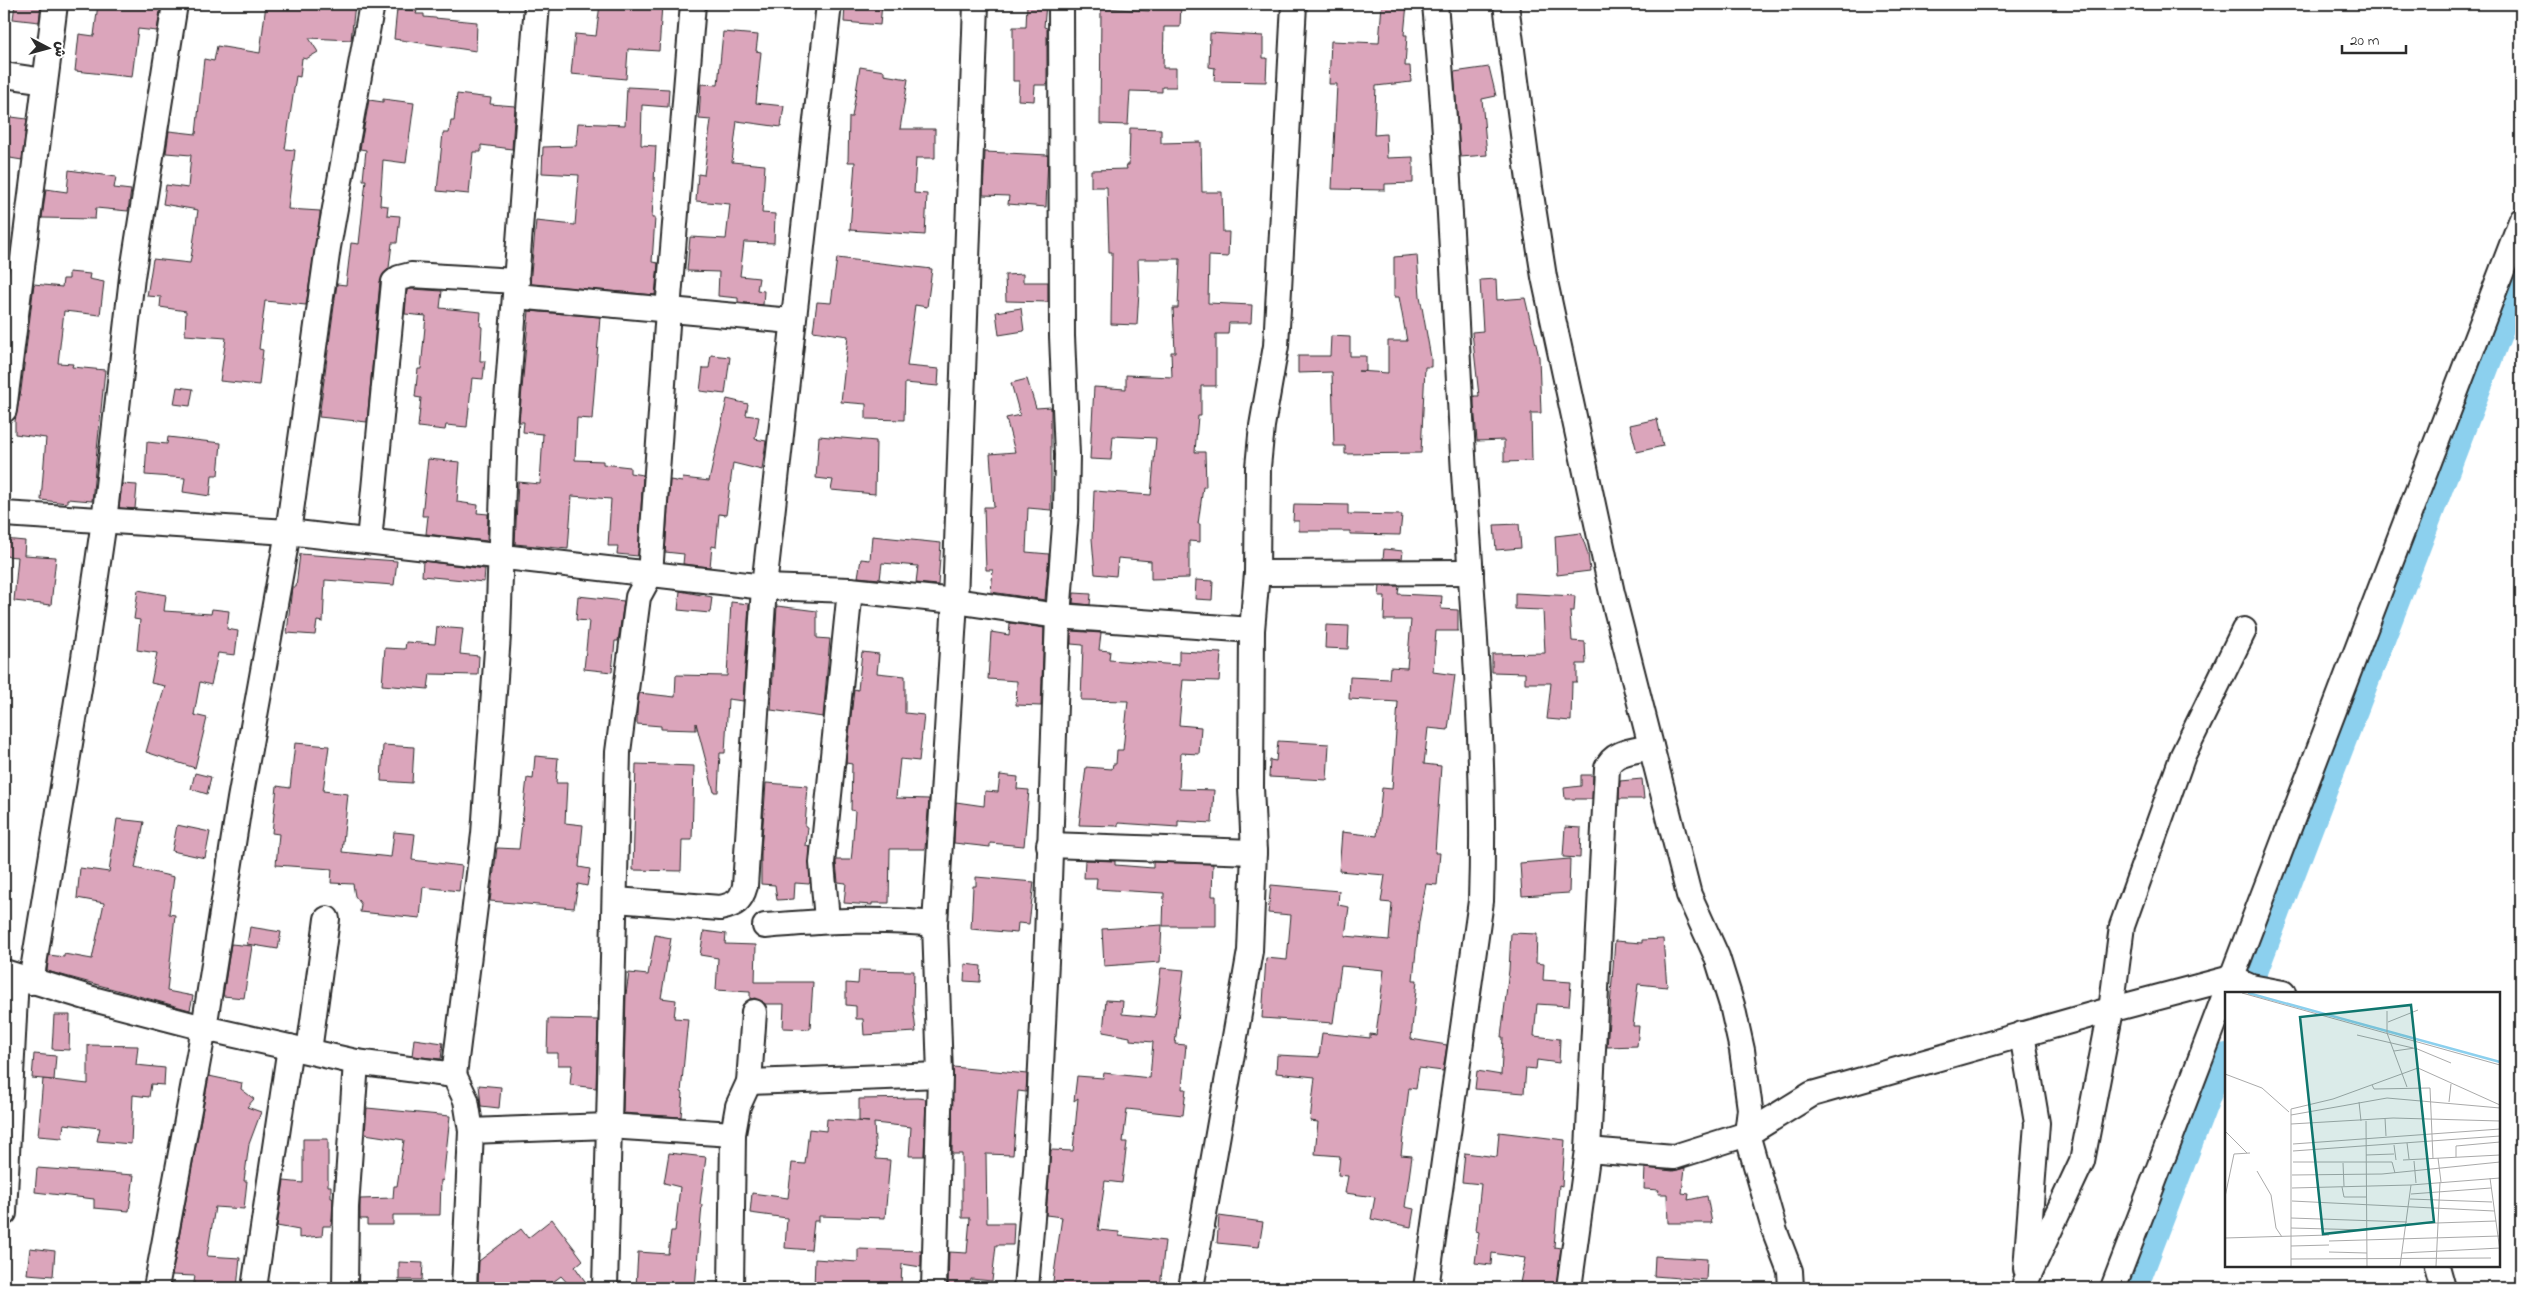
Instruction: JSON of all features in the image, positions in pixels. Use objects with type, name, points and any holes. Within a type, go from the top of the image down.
[{"type":"street","points":[[4,410],[55,4]]},
{"type":"street","points":[[4,1212],[17,977],[84,658],[104,521],[132,277],[175,4]]},
{"type":"street","points":[[156,1288],[204,1028],[240,799],[288,532],[328,246],[372,4]]},
{"type":"street","points":[[464,1288],[471,1131],[466,1100],[454,1075],[468,945],[484,834],[498,635],[504,427],[537,4]]},
{"type":"street","points":[[605,1288],[608,1126],[616,900],[618,752],[638,597],[650,575],[668,310],[693,4]]},
{"type":"street","points":[[616,900],[720,908],[734,906],[742,896],[745,886],[764,587],[792,321],[829,4]]},
{"type":"street","points":[[934,1288],[940,1075],[935,924],[955,600],[976,4]]},
{"type":"street","points":[[1026,1288],[1037,1152],[1047,940],[1058,616],[1066,512],[1067,454],[1062,336],[1062,4]]},
{"type":"street","points":[[1190,1288],[1250,951],[1254,852],[1251,787],[1252,630],[1257,573],[1258,467],[1262,426],[1276,346],[1294,4]]},
{"type":"street","points":[[1426,1288],[1481,901],[1482,806],[1471,572],[1447,153],[1435,4]]},
{"type":"street","points":[[1506,4],[1530,188],[1544,277],[1612,593],[1689,895],[1717,957],[1732,1005],[1742,1050],[1750,1109],[1748,1134],[1776,1232],[1790,1271],[1791,1288]]},
{"type":"street","points":[[4,75],[45,81]]},
{"type":"street","points":[[2226,992],[2521,221]]},
{"type":"street","points":[[369,541],[394,282],[399,278],[411,276],[516,288],[668,310],[792,321]]},
{"type":"street","points":[[4,514],[288,532],[764,587],[850,590],[955,600],[1058,616],[1252,630]]},
{"type":"street","points":[[1257,573],[1471,572]]},
{"type":"street","points":[[827,920],[822,863],[850,590]]},
{"type":"street","points":[[2024,1286],[2082,1162],[2112,1010],[2122,926],[2182,755],[2244,630]]},
{"type":"street","points":[[1569,1288],[1588,1150],[1608,768],[1610,760],[1617,756],[1651,747]]},
{"type":"street","points":[[1049,845],[1254,852]]},
{"type":"street","points":[[254,1288],[299,1049],[327,919]]},
{"type":"street","points":[[766,926],[827,920],[889,920],[935,924]]},
{"type":"street","points":[[17,977],[204,1028],[356,1062],[454,1075]]},
{"type":"street","points":[[1588,1150],[1674,1157],[1748,1134],[1812,1094],[2022,1034],[2231,978],[2251,988],[2277,992]]},
{"type":"street","points":[[2113,1288],[2225,994]]},
{"type":"street","points":[[731,1288],[733,1134],[738,1106],[749,1082],[754,1012]]},
{"type":"street","points":[[2022,1034],[2037,1123],[2024,1286]]},
{"type":"street","points":[[344,1288],[346,1207],[356,1062]]},
{"type":"street","points":[[749,1082],[940,1075]]},
{"type":"street","points":[[471,1131],[608,1126],[733,1134]]},
{"type":"street","points":[[2437,1267],[2443,1288]]},
{"type":"building","points":[[15,4],[41,4],[39,22],[13,19]]},
{"type":"building","points":[[98,4],[161,4],[157,31],[138,29],[132,77],[75,71],[79,34],[94,36]]},
{"type":"building","points":[[266,4],[355,4],[351,40],[309,38],[318,52],[306,59],[302,58],[300,77],[296,76],[285,149],[295,150],[288,209],[320,211],[320,216],[306,305],[265,301],[259,349],[263,350],[259,385],[220,381],[226,338],[185,335],[186,311],[160,307],[161,297],[147,296],[153,259],[190,263],[198,210],[163,204],[166,185],[188,188],[191,155],[166,153],[169,131],[196,134],[204,59],[214,61],[217,46],[260,53]]},
{"type":"building","points":[[600,4],[627,7],[627,4],[662,4],[659,51],[628,49],[626,79],[571,74],[575,34],[596,36]]},
{"type":"building","points":[[845,4],[882,4],[880,25],[844,22]]},
{"type":"building","points":[[1027,4],[1046,4],[1044,27],[1047,28],[1047,85],[1035,85],[1034,101],[1018,100],[1019,81],[1013,81],[1013,27],[1026,27]]},
{"type":"building","points":[[1150,4],[1181,4],[1180,27],[1164,27],[1163,68],[1176,68],[1176,87],[1162,87],[1162,92],[1130,91],[1128,125],[1100,124],[1101,8],[1150,11]]},
{"type":"building","points":[[1382,4],[1407,4],[1404,35],[1407,35],[1405,66],[1410,66],[1411,82],[1376,86],[1374,135],[1386,134],[1387,158],[1413,157],[1413,183],[1385,184],[1385,190],[1332,189],[1337,84],[1329,84],[1331,41],[1379,43]]},
{"type":"building","points":[[397,9],[417,11],[416,14],[424,14],[424,17],[477,22],[476,51],[394,39]]},
{"type":"building","points":[[723,32],[758,35],[756,51],[761,52],[756,103],[784,106],[781,127],[737,121],[732,162],[765,165],[762,213],[775,214],[774,243],[744,242],[740,276],[759,278],[757,290],[764,291],[763,305],[738,302],[738,298],[718,296],[719,272],[687,271],[690,237],[726,239],[730,204],[696,201],[698,174],[704,175],[711,120],[699,119],[701,84],[718,85]]},
{"type":"building","points":[[1210,33],[1263,36],[1263,58],[1267,58],[1266,82],[1214,81],[1215,68],[1209,67]]},
{"type":"building","points":[[860,67],[884,71],[884,75],[908,79],[900,129],[935,129],[935,158],[916,158],[914,193],[927,194],[925,235],[850,230],[855,162],[848,162],[849,117],[852,117]]},
{"type":"building","points":[[1489,67],[1496,96],[1482,99],[1487,155],[1460,157],[1454,72]]},
{"type":"building","points":[[627,87],[669,89],[668,107],[642,105],[641,145],[656,146],[652,218],[655,218],[652,262],[658,263],[655,295],[530,284],[536,221],[575,225],[579,175],[542,173],[543,147],[576,146],[578,123],[625,125]]},
{"type":"building","points":[[457,94],[491,98],[490,104],[515,106],[512,149],[481,145],[481,152],[473,152],[469,194],[437,191],[443,133],[449,133],[451,121],[454,121]]},
{"type":"building","points":[[383,99],[414,103],[406,163],[383,160],[380,205],[388,206],[387,215],[400,216],[397,243],[392,243],[389,268],[380,281],[367,422],[319,417],[337,284],[346,285],[351,243],[359,244],[366,180],[363,180],[366,150],[360,149],[369,100],[383,102]]},
{"type":"building","points":[[4,116],[27,119],[22,160],[4,157]]},
{"type":"building","points":[[1130,128],[1161,129],[1161,143],[1201,142],[1202,192],[1222,192],[1223,232],[1229,232],[1228,257],[1209,256],[1208,303],[1252,305],[1251,323],[1229,323],[1228,334],[1216,334],[1216,386],[1201,386],[1201,416],[1198,416],[1195,452],[1205,452],[1206,487],[1203,487],[1198,524],[1200,524],[1200,542],[1189,541],[1189,578],[1151,579],[1151,561],[1118,558],[1116,576],[1095,574],[1092,539],[1094,491],[1151,495],[1156,438],[1113,436],[1111,460],[1090,459],[1094,387],[1126,389],[1126,375],[1172,377],[1171,352],[1175,352],[1173,308],[1178,308],[1180,259],[1138,259],[1137,325],[1111,324],[1112,252],[1109,252],[1107,187],[1091,187],[1091,170],[1127,169],[1126,165],[1129,165]]},
{"type":"building","points":[[985,152],[1048,155],[1046,207],[1008,204],[1009,196],[983,195]]},
{"type":"building","points":[[69,170],[116,177],[114,188],[131,190],[128,211],[96,208],[95,219],[42,218],[46,189],[67,192]]},
{"type":"building","points":[[1417,255],[1420,296],[1431,358],[1431,367],[1425,367],[1421,453],[1345,454],[1345,446],[1334,446],[1332,372],[1298,373],[1298,356],[1330,356],[1331,336],[1350,337],[1350,356],[1366,356],[1366,371],[1358,371],[1388,373],[1388,341],[1407,341],[1399,297],[1394,297],[1394,257]]},
{"type":"building","points":[[837,258],[932,269],[927,307],[915,305],[907,366],[939,369],[938,386],[905,383],[904,420],[866,419],[866,404],[841,402],[848,336],[813,331],[817,302],[831,303]]},
{"type":"building","points":[[69,272],[90,274],[89,279],[104,282],[100,315],[64,311],[58,363],[73,364],[72,367],[105,370],[92,501],[67,499],[67,503],[41,500],[46,438],[15,434],[15,421],[21,390],[34,284],[62,287],[63,279],[69,279]]},
{"type":"building","points":[[1023,274],[1023,282],[1048,282],[1048,302],[1006,301],[1005,275]]},
{"type":"building","points":[[1496,279],[1497,300],[1525,298],[1539,357],[1541,413],[1531,413],[1532,461],[1504,462],[1504,440],[1477,441],[1474,396],[1479,396],[1472,332],[1483,331],[1480,280]]},
{"type":"building","points":[[407,290],[442,291],[440,308],[481,312],[480,361],[485,361],[483,379],[472,378],[467,427],[446,425],[445,430],[418,427],[421,398],[415,397],[418,369],[421,369],[426,316],[405,314]]},
{"type":"building","points":[[1021,308],[1024,331],[999,335],[996,312]]},
{"type":"building","points":[[529,311],[600,317],[592,419],[577,418],[575,460],[603,461],[603,464],[630,467],[630,473],[643,475],[638,556],[617,554],[618,546],[608,546],[611,499],[572,496],[568,549],[515,544],[518,482],[540,484],[543,434],[523,432],[524,422],[519,422]]},
{"type":"building","points":[[711,355],[730,357],[725,394],[700,391],[703,368],[709,368]]},
{"type":"building","points":[[1027,379],[1036,408],[1051,407],[1051,510],[1028,508],[1026,552],[1049,554],[1045,600],[991,592],[993,570],[986,570],[984,507],[994,507],[990,454],[1015,452],[1006,418],[1020,415],[1011,383]]},
{"type":"building","points":[[177,387],[193,389],[190,406],[174,404]]},
{"type":"building","points":[[727,399],[748,404],[746,415],[759,417],[755,439],[766,441],[762,470],[733,463],[726,515],[719,514],[716,547],[712,546],[710,567],[683,564],[684,554],[665,552],[670,480],[682,482],[683,478],[709,481]]},
{"type":"building","points":[[1657,419],[1663,446],[1637,452],[1630,425]]},
{"type":"building","points":[[819,436],[876,441],[875,494],[831,490],[833,480],[816,478]]},
{"type":"building","points":[[168,437],[221,443],[218,475],[212,475],[210,496],[183,492],[185,478],[145,475],[147,442],[167,444]]},
{"type":"building","points":[[428,459],[460,462],[457,502],[478,505],[477,513],[488,514],[487,541],[426,534],[428,516],[422,516]]},
{"type":"building","points":[[122,484],[137,485],[135,509],[119,508]]},
{"type":"building","points":[[1294,504],[1348,505],[1348,514],[1402,515],[1400,535],[1350,534],[1350,531],[1299,531],[1299,521],[1293,521]]},
{"type":"building","points":[[1519,524],[1521,548],[1496,550],[1494,525]]},
{"type":"building","points":[[1581,533],[1588,554],[1590,571],[1557,575],[1555,536]]},
{"type":"building","points":[[872,536],[941,543],[938,585],[916,583],[918,566],[882,563],[880,579],[858,577],[861,559],[870,560]]},
{"type":"building","points":[[4,539],[25,541],[24,555],[56,557],[51,605],[14,601],[18,557],[4,556]]},
{"type":"building","points":[[1384,549],[1403,551],[1402,559],[1383,559]]},
{"type":"building","points":[[300,554],[397,561],[394,585],[325,580],[323,622],[317,621],[315,635],[287,633],[292,587],[296,587]]},
{"type":"building","points":[[423,561],[485,569],[484,582],[422,576]]},
{"type":"building","points":[[1196,580],[1213,581],[1212,600],[1195,599]]},
{"type":"building","points":[[1380,586],[1399,586],[1398,594],[1442,596],[1441,609],[1458,610],[1458,631],[1436,631],[1433,672],[1455,675],[1448,730],[1428,728],[1424,764],[1441,766],[1435,853],[1440,853],[1437,885],[1426,884],[1419,922],[1413,980],[1417,980],[1411,1039],[1447,1045],[1443,1071],[1419,1068],[1416,1089],[1409,1088],[1401,1155],[1412,1156],[1405,1207],[1414,1209],[1411,1227],[1371,1219],[1375,1197],[1345,1193],[1348,1176],[1338,1175],[1340,1156],[1315,1154],[1318,1122],[1310,1121],[1315,1077],[1276,1073],[1277,1055],[1319,1057],[1322,1033],[1370,1038],[1370,1034],[1376,1035],[1384,970],[1341,966],[1333,1023],[1262,1018],[1266,958],[1287,960],[1291,915],[1268,913],[1271,885],[1339,891],[1338,905],[1349,907],[1345,936],[1389,940],[1392,903],[1381,902],[1385,875],[1339,871],[1342,832],[1377,836],[1382,788],[1392,789],[1398,702],[1349,699],[1350,677],[1389,679],[1390,667],[1407,668],[1411,620],[1384,620],[1385,596],[1379,596]]},
{"type":"building","points":[[138,590],[166,595],[164,611],[211,614],[212,609],[229,611],[227,629],[238,631],[235,655],[218,653],[211,685],[200,682],[194,715],[207,718],[195,768],[146,752],[165,686],[151,683],[157,653],[137,650],[140,620],[134,619]]},
{"type":"building","points":[[680,591],[712,597],[710,613],[678,610]]},
{"type":"building","points":[[1074,593],[1091,594],[1090,605],[1073,603]]},
{"type":"building","points":[[1515,593],[1575,596],[1574,611],[1570,611],[1572,641],[1585,642],[1586,664],[1577,664],[1577,682],[1572,682],[1571,721],[1547,719],[1551,683],[1525,683],[1525,673],[1492,672],[1492,654],[1545,653],[1543,610],[1515,609]]},
{"type":"building","points":[[578,596],[624,601],[618,641],[615,641],[612,672],[584,669],[589,621],[576,620]]},
{"type":"building","points":[[731,602],[749,604],[743,701],[728,699],[725,753],[720,753],[718,792],[714,792],[696,723],[696,730],[661,729],[661,726],[637,724],[637,709],[639,693],[675,697],[676,675],[727,676]]},
{"type":"building","points":[[777,606],[817,611],[817,638],[830,639],[823,717],[771,710]]},
{"type":"building","points":[[1010,623],[1044,628],[1041,706],[1016,705],[1017,681],[988,679],[991,632],[1009,635]]},
{"type":"building","points":[[1326,625],[1349,626],[1348,649],[1325,648]]},
{"type":"building","points":[[437,627],[463,629],[460,654],[479,656],[478,675],[430,674],[428,689],[382,685],[385,648],[405,649],[406,642],[435,644]]},
{"type":"building","points":[[1071,631],[1101,633],[1099,650],[1110,651],[1109,660],[1179,665],[1179,651],[1221,653],[1219,681],[1183,680],[1179,725],[1201,727],[1199,754],[1181,753],[1179,789],[1214,790],[1212,823],[1178,821],[1178,827],[1118,823],[1118,826],[1079,825],[1086,767],[1112,769],[1113,764],[1116,764],[1117,750],[1123,750],[1128,701],[1081,700],[1083,645],[1071,644]]},
{"type":"building","points":[[862,652],[879,654],[877,673],[905,676],[905,713],[924,715],[919,761],[900,759],[896,798],[929,799],[925,849],[890,849],[889,903],[872,903],[872,905],[844,903],[846,883],[838,882],[836,863],[836,860],[851,860],[852,852],[855,811],[851,810],[852,764],[846,763],[854,689],[858,690]]},
{"type":"building","points":[[1278,741],[1329,744],[1327,780],[1269,777],[1270,760],[1276,761]]},
{"type":"building","points":[[295,743],[329,746],[323,791],[348,794],[342,852],[391,857],[394,832],[415,834],[412,860],[462,866],[459,891],[423,887],[420,918],[360,912],[361,904],[355,896],[353,884],[331,883],[332,869],[276,865],[279,834],[272,833],[277,786],[290,788]]},
{"type":"building","points":[[383,745],[414,747],[412,783],[381,781]]},
{"type":"building","points":[[535,756],[558,758],[556,783],[567,783],[565,823],[583,825],[579,867],[590,869],[587,886],[578,884],[574,908],[490,901],[497,848],[519,849],[527,778],[533,779]]},
{"type":"building","points":[[636,764],[694,766],[692,840],[682,840],[681,871],[633,870]]},
{"type":"building","points":[[195,773],[211,777],[207,794],[191,789]]},
{"type":"building","points":[[1000,775],[1018,777],[1017,789],[1029,790],[1024,846],[990,843],[990,847],[954,843],[956,802],[984,806],[985,791],[998,792]]},
{"type":"building","points":[[1581,775],[1593,775],[1592,799],[1565,799],[1564,788],[1581,786]]},
{"type":"building","points":[[1642,779],[1644,799],[1619,799],[1620,781]]},
{"type":"building","points":[[766,783],[808,786],[805,826],[808,827],[806,846],[810,847],[810,882],[809,884],[795,883],[794,899],[777,900],[775,885],[761,884],[761,851]]},
{"type":"building","points":[[117,819],[144,822],[135,868],[174,877],[169,914],[175,915],[167,991],[193,996],[190,1010],[47,971],[49,955],[64,957],[64,954],[92,959],[104,903],[77,898],[80,868],[109,872]]},
{"type":"building","points":[[177,825],[210,832],[205,858],[172,851]]},
{"type":"building","points":[[1565,827],[1581,828],[1580,858],[1563,857]]},
{"type":"building","points":[[1570,859],[1569,893],[1522,896],[1520,863]]},
{"type":"building","points":[[1085,860],[1115,861],[1115,865],[1153,868],[1153,862],[1213,864],[1212,896],[1216,896],[1216,926],[1163,926],[1164,893],[1096,889],[1097,878],[1084,878]]},
{"type":"building","points":[[976,877],[1034,882],[1029,924],[1018,923],[1017,933],[971,929],[973,886],[976,886]]},
{"type":"building","points":[[1162,925],[1160,962],[1104,966],[1102,929]]},
{"type":"building","points":[[250,927],[281,932],[278,949],[247,944]]},
{"type":"building","points":[[704,931],[726,934],[725,944],[756,945],[755,982],[813,982],[810,1029],[783,1028],[784,1004],[764,1004],[755,998],[750,999],[750,992],[716,990],[718,958],[700,955]]},
{"type":"building","points":[[1511,933],[1537,934],[1536,963],[1544,964],[1543,980],[1571,982],[1569,1006],[1537,1004],[1534,1036],[1560,1039],[1559,1063],[1537,1060],[1536,1069],[1526,1068],[1524,1093],[1475,1089],[1477,1071],[1501,1075],[1503,1037],[1501,1037],[1509,970]]},
{"type":"building","points":[[655,935],[671,938],[661,998],[676,1000],[674,1018],[688,1019],[681,1092],[683,1093],[681,1117],[623,1113],[626,994],[629,973],[648,975]]},
{"type":"building","points":[[1663,939],[1667,987],[1638,984],[1633,1026],[1639,1026],[1637,1046],[1607,1047],[1615,941],[1642,943],[1642,940]]},
{"type":"building","points":[[231,944],[252,946],[244,998],[223,996]]},
{"type":"building","points":[[965,964],[981,966],[980,982],[964,981]]},
{"type":"building","points":[[1161,968],[1184,970],[1175,1044],[1186,1045],[1182,1089],[1186,1089],[1183,1115],[1127,1109],[1123,1142],[1127,1142],[1122,1183],[1105,1181],[1098,1230],[1119,1232],[1119,1236],[1165,1241],[1160,1288],[1052,1288],[1062,1217],[1046,1215],[1051,1150],[1073,1151],[1078,1098],[1074,1101],[1077,1076],[1103,1078],[1104,1073],[1150,1078],[1153,1042],[1130,1040],[1130,1037],[1103,1032],[1106,1000],[1123,1001],[1122,1014],[1155,1017]]},
{"type":"building","points":[[859,970],[914,971],[913,1006],[916,1032],[864,1035],[863,1019],[856,1019],[856,1006],[846,1005],[846,983],[858,984]]},
{"type":"building","points":[[54,1015],[70,1015],[69,1050],[52,1049]]},
{"type":"building","points":[[548,1019],[598,1020],[596,1088],[570,1085],[572,1065],[558,1065],[558,1053],[547,1053]]},
{"type":"building","points":[[414,1039],[443,1043],[441,1059],[412,1056]]},
{"type":"building","points":[[88,1045],[138,1046],[136,1065],[165,1068],[164,1085],[151,1084],[149,1097],[133,1095],[131,1144],[97,1141],[100,1128],[64,1124],[62,1138],[38,1136],[43,1079],[88,1084]]},
{"type":"building","points":[[34,1054],[56,1056],[54,1080],[32,1078]]},
{"type":"building","points":[[953,1067],[1027,1074],[1026,1092],[1018,1091],[1013,1155],[986,1154],[987,1223],[1014,1223],[1013,1245],[996,1245],[992,1281],[971,1279],[970,1288],[948,1288],[949,1252],[967,1253],[970,1218],[962,1218],[962,1154],[952,1154]]},
{"type":"building","points":[[209,1076],[242,1083],[241,1089],[254,1099],[247,1107],[261,1112],[249,1144],[244,1181],[247,1181],[244,1209],[215,1207],[207,1256],[240,1258],[237,1288],[193,1288],[195,1276],[172,1275]]},
{"type":"building","points":[[479,1085],[501,1087],[499,1108],[481,1106]]},
{"type":"building","points":[[859,1099],[926,1099],[924,1156],[909,1156],[911,1127],[874,1123],[876,1159],[890,1160],[885,1218],[819,1216],[819,1221],[814,1221],[811,1250],[785,1248],[787,1218],[750,1213],[752,1193],[788,1198],[792,1163],[805,1164],[809,1129],[826,1131],[827,1119],[869,1122],[859,1121]]},
{"type":"building","points":[[367,1108],[450,1116],[443,1181],[441,1180],[440,1215],[393,1215],[393,1225],[367,1225],[367,1219],[360,1219],[360,1199],[393,1198],[394,1186],[397,1186],[404,1140],[365,1134]]},
{"type":"building","points":[[1499,1132],[1565,1140],[1562,1186],[1559,1185],[1554,1247],[1561,1248],[1556,1288],[1519,1288],[1525,1258],[1492,1253],[1491,1265],[1475,1263],[1479,1232],[1476,1231],[1481,1184],[1462,1182],[1465,1153],[1497,1157]]},
{"type":"building","points":[[303,1139],[328,1139],[328,1186],[331,1186],[331,1198],[333,1198],[331,1226],[323,1226],[322,1236],[299,1238],[299,1230],[277,1226],[284,1181],[303,1183]]},
{"type":"building","points":[[669,1153],[706,1157],[700,1204],[702,1205],[695,1288],[636,1287],[638,1252],[668,1254],[671,1231],[675,1231],[680,1187],[664,1183]]},
{"type":"building","points":[[37,1168],[134,1175],[129,1211],[94,1208],[94,1199],[35,1192]]},
{"type":"building","points":[[1645,1168],[1673,1171],[1685,1168],[1682,1193],[1689,1194],[1688,1200],[1707,1196],[1712,1223],[1668,1223],[1667,1194],[1658,1194],[1659,1190],[1644,1189]]},
{"type":"building","points":[[1219,1216],[1263,1222],[1259,1247],[1217,1243]]},
{"type":"building","points":[[552,1219],[583,1260],[575,1267],[590,1288],[572,1288],[561,1276],[545,1288],[478,1288],[479,1261],[521,1229],[528,1238]]},
{"type":"building","points":[[30,1248],[55,1251],[53,1276],[27,1274]]},
{"type":"building","points":[[858,1249],[921,1251],[921,1267],[902,1264],[901,1284],[881,1282],[881,1288],[814,1288],[815,1259],[858,1262]]},
{"type":"building","points":[[1655,1256],[1707,1259],[1706,1280],[1654,1276]]},
{"type":"building","points":[[399,1262],[423,1263],[422,1280],[399,1280]]},
{"type":"waterway","points":[[2249,992],[2521,282]]},
{"type":"waterway","points":[[2137,1288],[2225,1057]]}]
